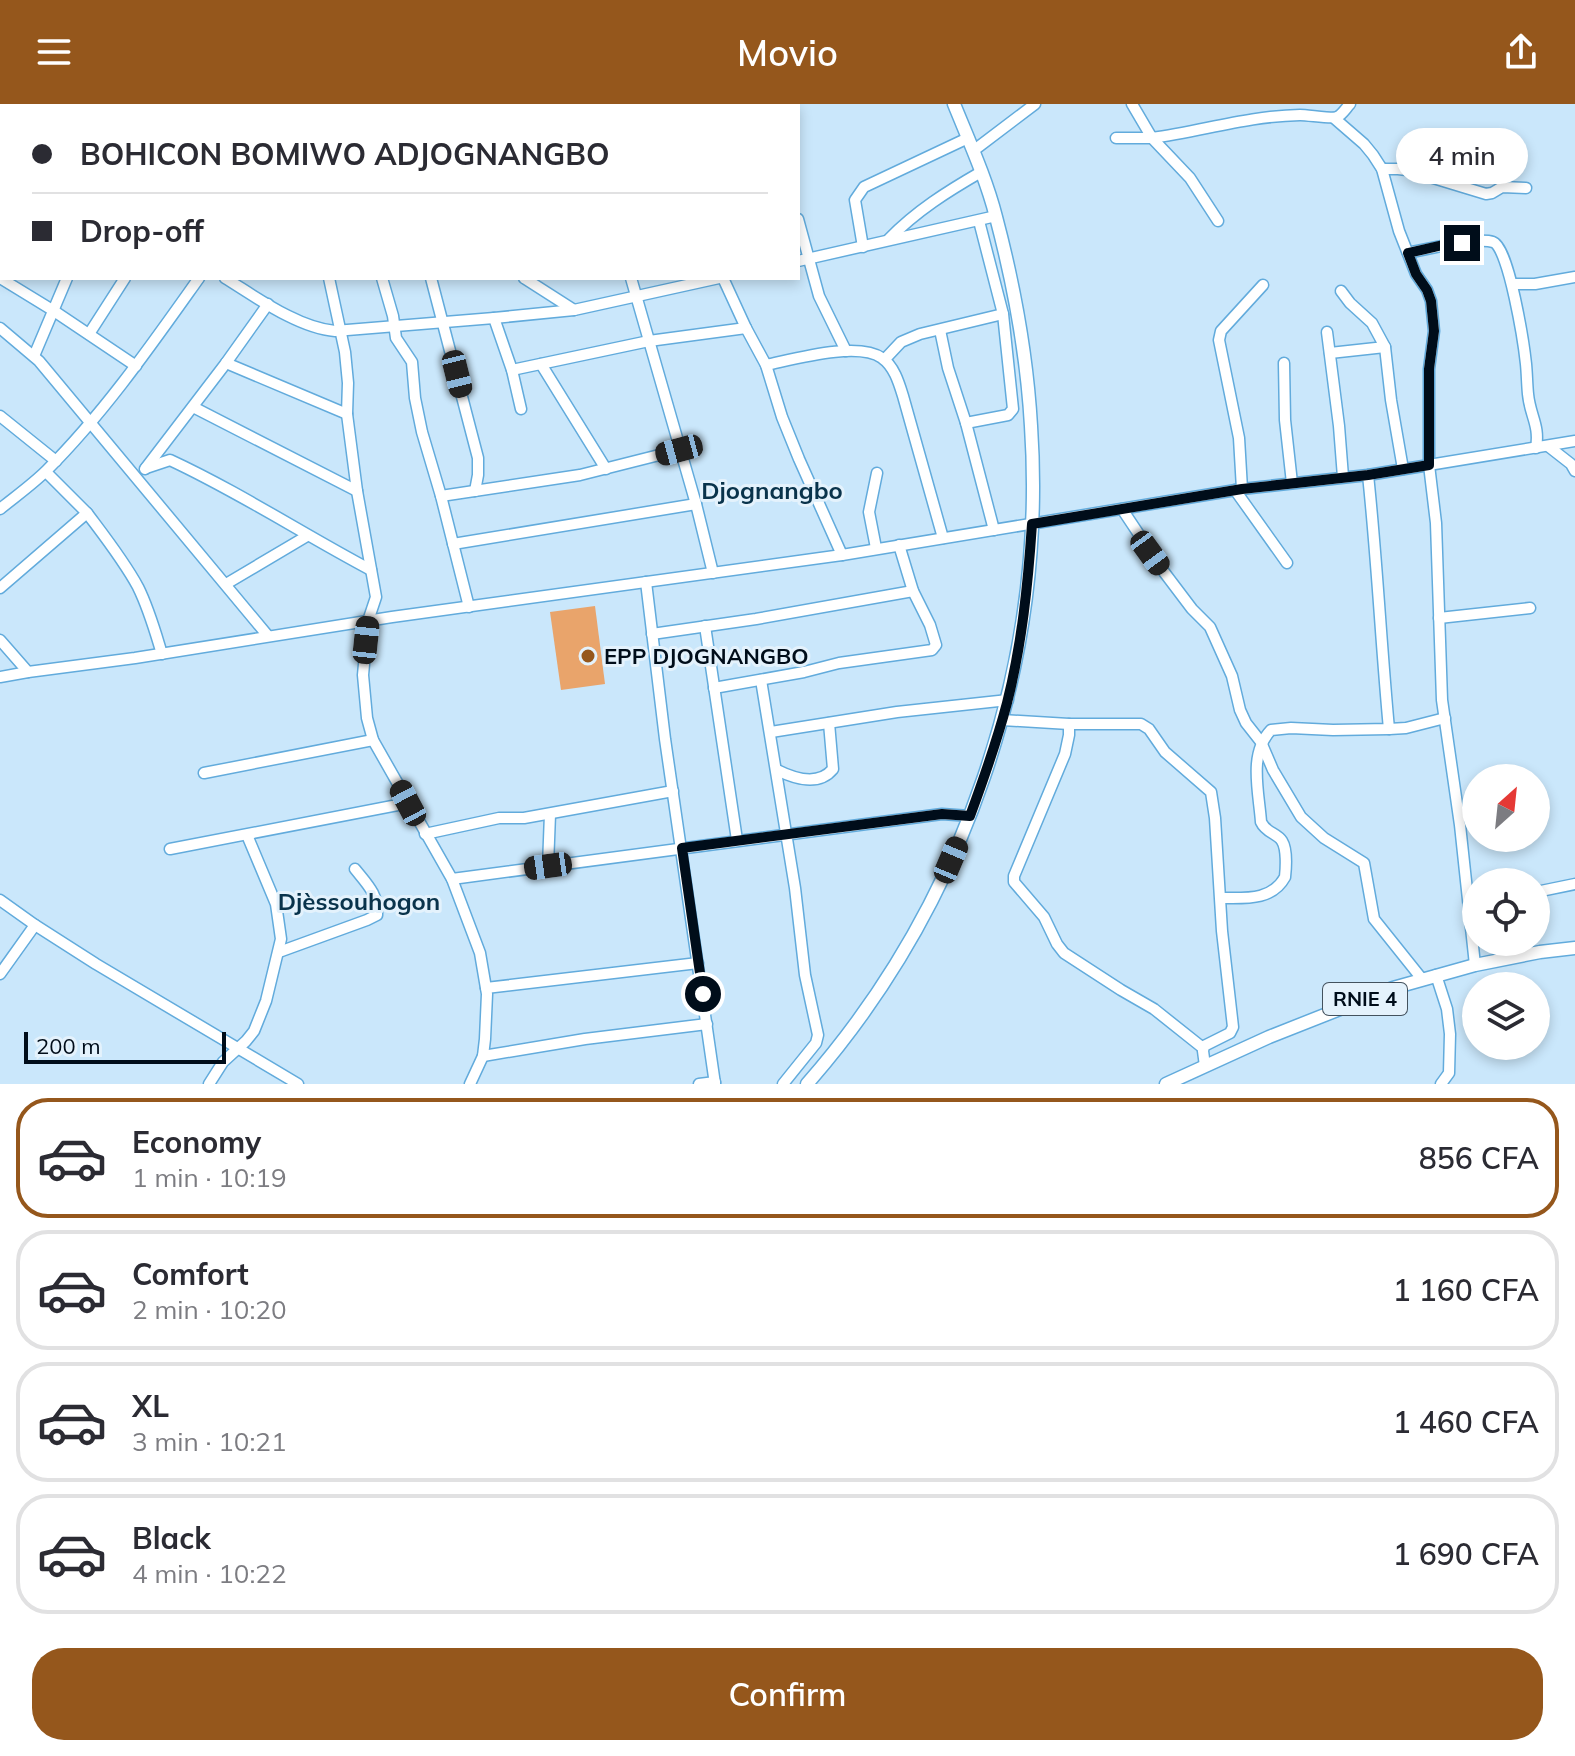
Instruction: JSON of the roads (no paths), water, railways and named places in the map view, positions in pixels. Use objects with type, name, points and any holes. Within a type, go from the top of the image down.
[{"type":"main road","points":[[807,1084],[848,1035],[909,944],[939,887],[970,816],[1002,720],[1025,605],[1032,524],[1032,428],[1026,370],[996,216],[954,104]]},
{"type":"main road","name":"RNIE 4","points":[[1166,1084],[1269,1037],[1393,988],[1475,965],[1575,948]]},
{"type":"street","points":[[863,247],[855,200],[864,187],[970,145],[1035,104]]},
{"type":"street","points":[[1132,104],[1152,138],[1190,178],[1218,221]]},
{"type":"street","points":[[1334,118],[1350,104]]},
{"type":"street","points":[[1116,138],[1152,138],[1274,116],[1317,115],[1334,118],[1364,144],[1382,169],[1399,231],[1416,274],[1431,301],[1434,331],[1429,369],[1429,465],[1436,523],[1441,682],[1466,868]]},
{"type":"street","points":[[1382,169],[1407,170],[1486,194],[1502,187],[1526,188]]},
{"type":"street","points":[[888,240],[903,224],[945,192],[981,172]]},
{"type":"street","points":[[803,260],[996,216]]},
{"type":"street","points":[[966,423],[1008,415],[1013,409],[1003,314],[979,221]]},
{"type":"street","points":[[800,235],[803,260],[846,351]]},
{"type":"street","points":[[1408,253],[1443,245],[1493,242],[1500,247],[1513,284],[1526,364],[1528,398],[1537,427],[1536,448]]},
{"type":"street","points":[[1513,284],[1535,284],[1575,277]]},
{"type":"street","points":[[3,280],[136,366]]},
{"type":"street","points":[[34,356],[66,280]]},
{"type":"street","points":[[89,334],[124,280]]},
{"type":"street","points":[[0,509],[46,472],[90,423],[136,366],[198,280]]},
{"type":"street","points":[[228,280],[268,304],[328,331],[574,310],[691,280]]},
{"type":"street","points":[[328,280],[347,367],[347,414],[376,597],[392,617]]},
{"type":"street","points":[[383,280],[397,342],[412,362],[422,432],[469,607]]},
{"type":"street","points":[[432,280],[478,458],[475,491]]},
{"type":"street","points":[[527,280],[574,310]]},
{"type":"street","points":[[632,280],[713,573]]},
{"type":"street","points":[[722,280],[766,365],[788,431],[842,555]]},
{"type":"street","points":[[1263,285],[1221,331],[1219,340],[1239,438],[1239,490],[1287,563]]},
{"type":"street","points":[[1341,291],[1372,323],[1385,347],[1403,469]]},
{"type":"street","points":[[137,479],[268,304]]},
{"type":"street","points":[[885,359],[909,338],[1003,314]]},
{"type":"street","points":[[494,318],[512,370],[521,409]]},
{"type":"street","points":[[0,328],[34,356],[268,636]]},
{"type":"street","points":[[512,370],[649,341],[746,328]]},
{"type":"street","points":[[940,330],[994,530]]},
{"type":"street","points":[[1327,332],[1343,477]]},
{"type":"street","points":[[1330,353],[1385,347]]},
{"type":"street","points":[[766,365],[862,350],[885,359],[903,396],[943,538]]},
{"type":"street","points":[[226,363],[347,414]]},
{"type":"street","points":[[1284,363],[1285,420],[1292,483]]},
{"type":"street","points":[[541,364],[606,469]]},
{"type":"street","points":[[193,407],[357,491]]},
{"type":"street","points":[[0,416],[56,461]]},
{"type":"street","points":[[0,677],[392,617],[842,555],[1239,490],[1368,475],[1575,441]]},
{"type":"street","points":[[1548,446],[1571,464],[1575,471]]},
{"type":"street","points":[[162,447],[170,460],[228,488],[371,570]]},
{"type":"street","points":[[441,496],[606,469],[679,450]]},
{"type":"street","points":[[146,468],[170,460]]},
{"type":"street","points":[[46,472],[87,513],[122,561],[151,616],[162,654]]},
{"type":"street","points":[[876,548],[869,512],[877,473]]},
{"type":"street","points":[[1368,475],[1389,729]]},
{"type":"street","points":[[453,544],[696,504]]},
{"type":"street","points":[[1122,509],[1164,572],[1210,627],[1232,676],[1246,723],[1261,742],[1301,817],[1324,838],[1364,863],[1374,919],[1422,979]]},
{"type":"street","points":[[0,588],[87,513]]},
{"type":"street","points":[[226,584],[307,536]]},
{"type":"street","points":[[714,688],[855,660],[932,650],[936,645],[934,634],[913,591],[899,545]]},
{"type":"street","points":[[646,582],[715,1083],[699,1084]]},
{"type":"street","points":[[652,634],[913,591]]},
{"type":"street","points":[[376,597],[368,621],[363,675],[367,718],[373,740],[452,879],[480,953],[486,988],[483,1056],[470,1084]]},
{"type":"street","points":[[1439,618],[1530,608]]},
{"type":"street","points":[[705,626],[737,840]]},
{"type":"street","points":[[0,640],[28,672]]},
{"type":"street","points":[[761,680],[795,888],[805,975],[818,1035],[816,1043],[783,1084]]},
{"type":"street","points":[[771,732],[897,712],[1008,700]]},
{"type":"street","points":[[1221,898],[1255,897],[1275,891],[1285,877],[1283,843],[1261,822],[1256,765],[1261,742],[1274,729],[1406,728],[1445,718]]},
{"type":"street","points":[[1002,720],[1143,725],[1165,752],[1209,790],[1215,818],[1222,931],[1233,1027],[1230,1033],[1203,1048]]},
{"type":"street","points":[[777,770],[805,780],[832,772],[829,723]]},
{"type":"street","points":[[1069,724],[1065,754],[1014,882],[1044,917],[1060,949],[1154,1009],[1203,1048],[1205,1066]]},
{"type":"street","points":[[204,773],[373,740]]},
{"type":"street","points":[[425,834],[499,818],[550,814],[673,791]]},
{"type":"street","points":[[170,849],[408,803]]},
{"type":"street","points":[[548,866],[550,814]]},
{"type":"street","points":[[452,879],[942,814],[970,816]]},
{"type":"street","points":[[209,1084],[223,1062],[254,1031],[279,952],[281,933],[276,904],[247,835]]},
{"type":"street","points":[[279,952],[377,915],[374,894],[355,869]]},
{"type":"street","points":[[1550,889],[1575,884]]},
{"type":"street","points":[[0,900],[35,925],[298,1084]]},
{"type":"street","points":[[0,974],[35,925]]},
{"type":"street","points":[[1475,956],[1475,965]]},
{"type":"street","points":[[486,988],[698,963]]},
{"type":"street","points":[[1436,975],[1447,1009],[1450,1034],[1449,1073],[1441,1084]]},
{"type":"street","points":[[483,1056],[585,1039],[707,1024]]},
{"type":"place","name":"EPP DJOGNANGBO","points":[[588,656]]},
{"type":"district","name":"Djognangbo","points":[[772,491]]},
{"type":"district","name":"Djèssouhogon","points":[[359,902]]}]
